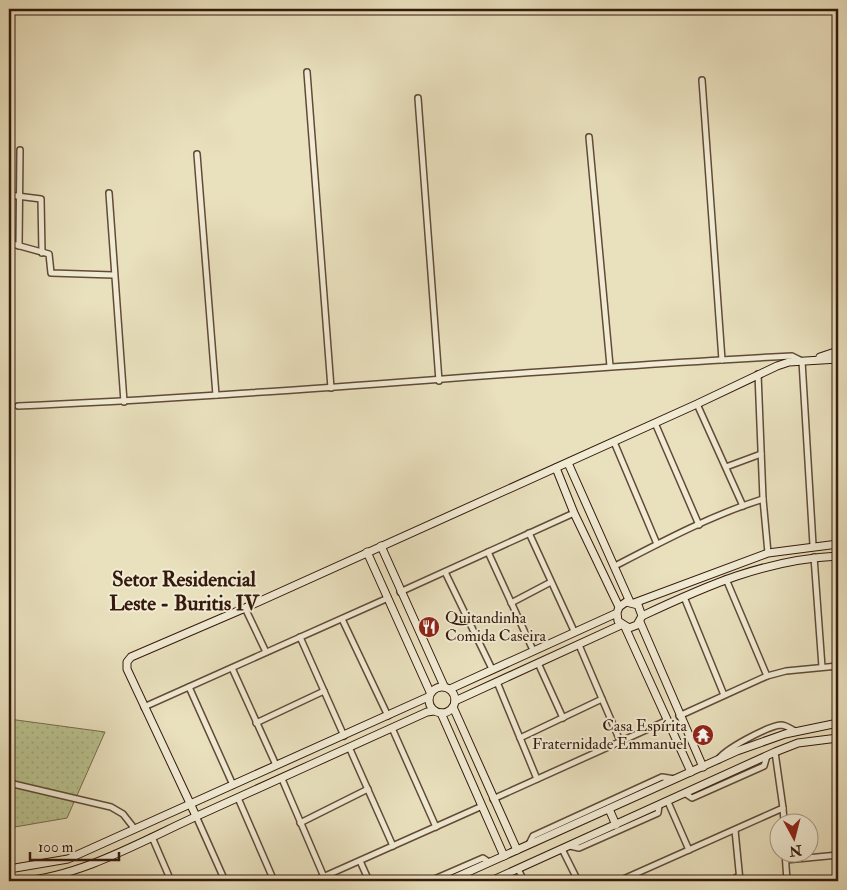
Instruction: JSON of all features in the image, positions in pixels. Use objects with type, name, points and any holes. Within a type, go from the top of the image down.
[{"type":"street","points":[[307,72],[331,388]]},
{"type":"street","points":[[702,80],[722,360]]},
{"type":"street","points":[[418,98],[439,381]]},
{"type":"street","points":[[589,137],[610,366]]},
{"type":"street","points":[[19,246],[20,150]]},
{"type":"street","points":[[197,154],[216,395]]},
{"type":"street","points":[[109,193],[113,274],[124,402]]},
{"type":"street","points":[[9,195],[41,199],[42,253]]},
{"type":"street","points":[[9,243],[49,254],[51,273],[113,274]]},
{"type":"street","points":[[813,360],[838,351]]},
{"type":"street","points":[[18,406],[124,402],[439,381],[610,366],[792,356],[802,361]]},
{"type":"street","points":[[225,881],[127,669],[127,662],[131,657],[568,463],[758,374],[790,362],[838,359]]},
{"type":"street","points":[[802,361],[813,546]]},
{"type":"street","points":[[758,374],[768,552]]},
{"type":"street","points":[[697,404],[743,506]]},
{"type":"street","points":[[655,423],[699,525]]},
{"type":"street","points":[[614,442],[657,544]]},
{"type":"street","points":[[726,466],[761,454]]},
{"type":"street","points":[[568,463],[632,602],[641,608],[641,619],[679,716],[703,767]]},
{"type":"street","points":[[556,468],[574,513],[618,610],[623,626],[691,772]]},
{"type":"street","points":[[615,566],[699,525],[764,499]]},
{"type":"street","points":[[400,592],[574,513]]},
{"type":"street","points":[[529,534],[574,631]]},
{"type":"street","points":[[9,869],[68,860],[134,828],[388,716],[429,695],[436,688],[447,688],[492,669],[632,602],[768,552],[838,544]]},
{"type":"street","points":[[381,546],[400,592],[447,688],[492,799],[516,850]]},
{"type":"street","points":[[367,552],[429,695],[429,705],[437,712],[504,856]]},
{"type":"street","points":[[488,552],[533,650]]},
{"type":"street","points":[[21,881],[38,881],[77,869],[282,779],[427,712],[448,712],[454,704],[497,682],[623,626],[634,627],[641,619],[684,597],[726,579],[770,564],[814,557],[838,556]]},
{"type":"street","points":[[814,557],[822,667]]},
{"type":"street","points":[[445,572],[492,669]]},
{"type":"street","points":[[726,579],[768,676]]},
{"type":"street","points":[[511,603],[551,582]]},
{"type":"street","points":[[684,597],[724,695]]},
{"type":"street","points":[[144,707],[388,598]]},
{"type":"street","points":[[245,608],[266,652]]},
{"type":"street","points":[[342,619],[388,716]]},
{"type":"street","points":[[300,637],[344,736]]},
{"type":"street","points":[[580,645],[620,741]]},
{"type":"street","points":[[538,664],[563,718]]},
{"type":"street","points":[[679,716],[768,676],[786,671],[838,666]]},
{"type":"street","points":[[232,668],[276,765]]},
{"type":"street","points":[[497,682],[537,779]]},
{"type":"street","points":[[189,687],[233,785]]},
{"type":"street","points":[[256,723],[324,692]]},
{"type":"street","points":[[520,738],[602,699]]},
{"type":"street","points":[[492,799],[668,720]]},
{"type":"street","points":[[448,881],[717,760],[795,731],[838,723]]},
{"type":"street","points":[[392,728],[436,827]]},
{"type":"street","points":[[490,881],[504,878],[518,869],[775,752],[798,744],[838,738]]},
{"type":"street","points":[[349,747],[393,846]]},
{"type":"street","points":[[775,752],[784,812]]},
{"type":"street","points":[[529,844],[533,836],[662,777],[675,779]]},
{"type":"street","points":[[282,779],[324,877]]},
{"type":"street","points":[[9,783],[111,807],[123,814],[134,828]]},
{"type":"street","points":[[300,823],[368,789]]},
{"type":"street","points":[[238,798],[274,881]]},
{"type":"street","points":[[668,802],[689,850]]},
{"type":"street","points":[[314,881],[480,806]]},
{"type":"street","points":[[570,846],[579,848],[658,813],[659,806]]},
{"type":"street","points":[[619,881],[784,808]]},
{"type":"street","points":[[609,809],[616,825]]},
{"type":"street","points":[[729,881],[739,879],[735,830]]},
{"type":"street","points":[[152,837],[171,881]]},
{"type":"street","points":[[562,849],[578,881]]},
{"type":"street","points":[[820,857],[838,855]]},
{"type":"street","points":[[430,881],[482,858],[490,862]]},
{"type":"street","points":[[360,861],[369,881]]},
{"type":"street","points":[[786,862],[787,881]]},
{"type":"street","points":[[518,869],[524,881]]},
{"type":"green space","points":[[9,719],[105,732],[67,818],[9,828]]},
{"type":"place","name":"Quitandinha Comida Caseira","points":[[429,627]]},
{"type":"place","name":"Casa Espírita Fraternidade Emmanuel","points":[[703,735]]},
{"type":"district","name":"Setor Residencial Leste - Buritis IV","points":[[184,591]]}]
